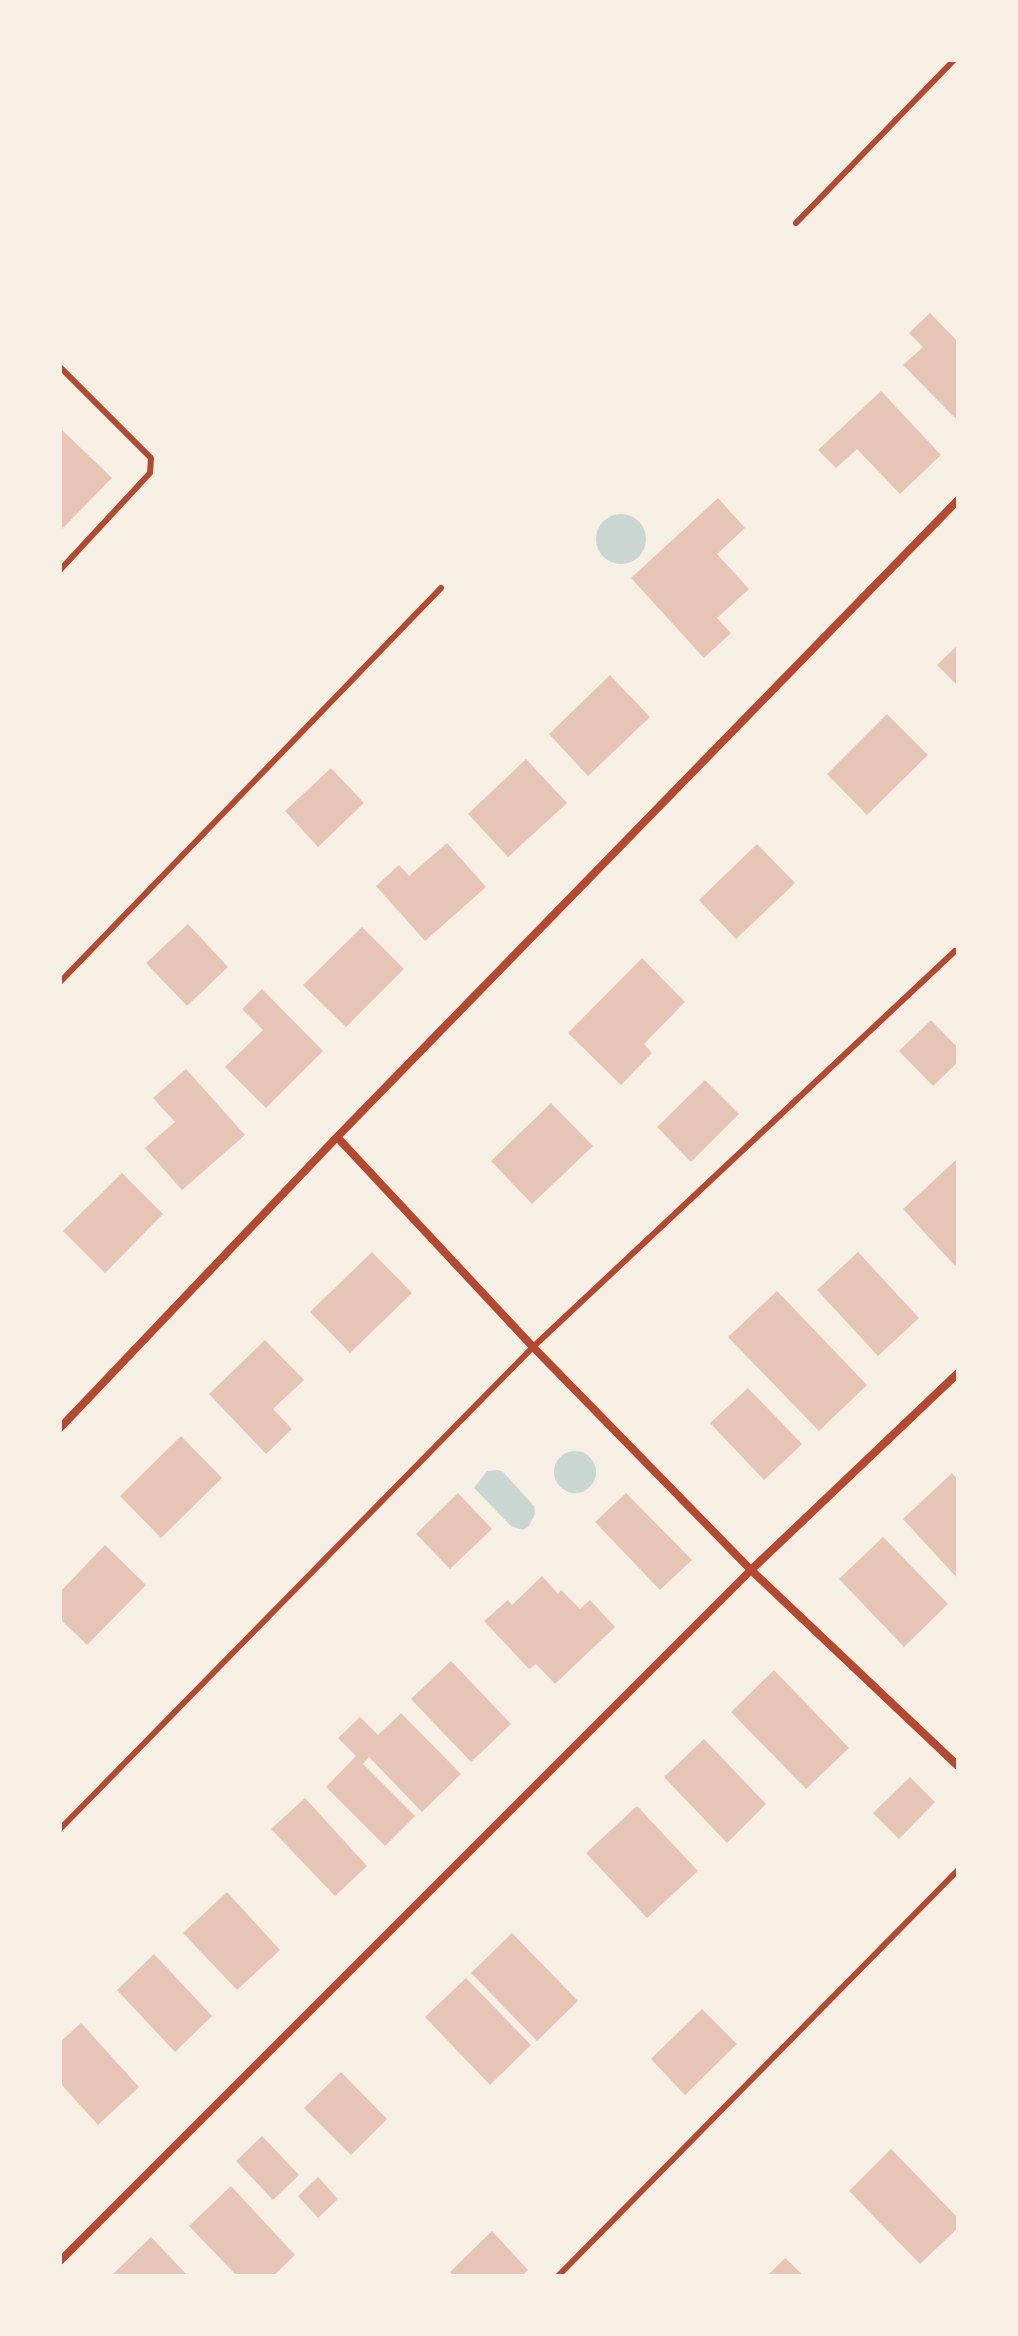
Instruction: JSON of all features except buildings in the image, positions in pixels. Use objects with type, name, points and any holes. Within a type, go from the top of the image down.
[{"type":"street","points":[[60,1428],[337,1137],[958,500]]},
{"type":"street","points":[[337,1137],[533,1347],[751,1570],[958,1766]]},
{"type":"street","points":[[60,2261],[751,1570],[958,1373]]},
{"type":"lane","points":[[796,223],[954,60]]},
{"type":"lane","points":[[60,367],[151,458],[150,473],[60,570]]},
{"type":"lane","points":[[60,982],[441,588]]},
{"type":"lane","points":[[60,1829],[533,1347],[955,951]]},
{"type":"lane","points":[[558,2276],[958,1870]]},
{"type":"shaded area","points":[[621,514],[639,521],[646,539],[639,557],[621,564],[603,557],[596,539],[603,521]]},
{"type":"shaded area","points":[[575,1451],[590,1457],[596,1472],[590,1487],[575,1493],[560,1487],[554,1472],[560,1457]]},
{"type":"shaded area","points":[[498,1470],[534,1506],[535,1514],[523,1530],[511,1526],[474,1488],[487,1471]]}]
